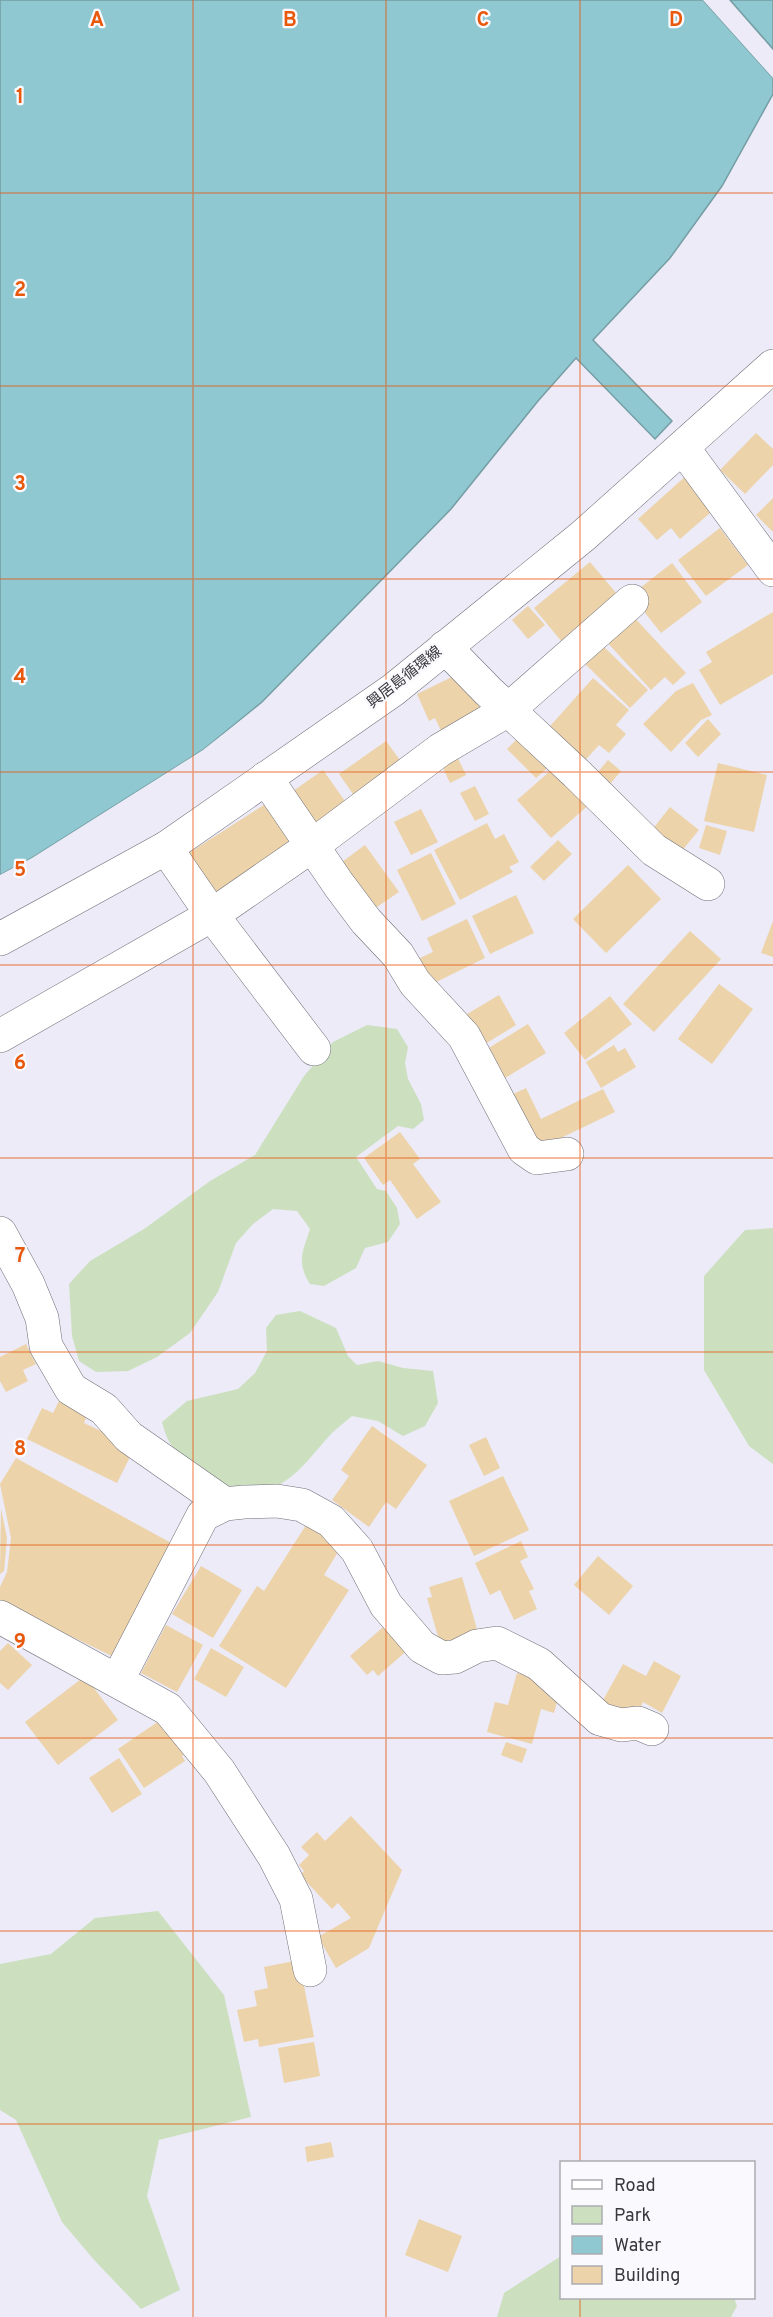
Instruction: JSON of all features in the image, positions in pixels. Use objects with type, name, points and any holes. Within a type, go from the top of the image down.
[{"type":"street","name":"興居島循環線","points":[[0,939],[166,848],[393,690],[583,536],[773,366]]},
{"type":"street","points":[[683,448],[773,570]]},
{"type":"street","points":[[0,1036],[212,915],[313,845],[440,750],[508,710],[632,601]]},
{"type":"street","points":[[445,647],[654,850],[708,884]]},
{"type":"street","points":[[266,778],[366,921],[398,955],[415,983],[465,1036],[524,1149],[537,1158],[567,1154]]},
{"type":"street","points":[[166,848],[212,915],[314,1049]]},
{"type":"street","points":[[0,1233],[28,1284],[42,1318],[46,1346],[71,1389],[104,1409],[129,1437],[225,1504]]},
{"type":"street","points":[[117,1681],[203,1515],[225,1504],[277,1501],[302,1505],[331,1521],[357,1550],[386,1605],[422,1647],[442,1658],[455,1657],[477,1646],[497,1643],[539,1664],[600,1719],[621,1725],[638,1723],[652,1729]]},
{"type":"street","points":[[0,1617],[168,1709],[225,1781],[274,1856],[296,1899],[310,1970]]},
{"type":"green space","points":[[367,1025],[397,1029],[408,1047],[405,1063],[408,1079],[421,1104],[424,1120],[413,1129],[398,1126],[356,1157],[377,1189],[386,1191],[397,1208],[400,1224],[388,1242],[365,1248],[356,1268],[324,1286],[310,1284],[303,1269],[302,1256],[310,1229],[297,1211],[273,1209],[253,1224],[236,1243],[218,1292],[190,1333],[157,1357],[128,1371],[96,1372],[79,1361],[72,1336],[69,1284],[90,1261],[144,1229],[210,1181],[255,1155],[304,1076],[333,1042]]},
{"type":"green space","points":[[773,1228],[773,1464],[749,1446],[704,1370],[704,1276],[745,1230]]},
{"type":"green space","points":[[300,1311],[336,1328],[348,1356],[357,1365],[378,1361],[403,1368],[433,1371],[438,1403],[425,1426],[403,1436],[378,1421],[352,1416],[331,1434],[296,1473],[268,1489],[236,1488],[205,1476],[179,1455],[169,1441],[162,1422],[187,1401],[238,1389],[255,1373],[267,1351],[266,1328],[276,1315]]},
{"type":"green space","points":[[158,1911],[224,1995],[251,2117],[159,2140],[147,2196],[180,2290],[141,2309],[62,2222],[16,2120],[0,2110],[0,1964],[51,1954],[95,1918]]},
{"type":"green space","points":[[560,2257],[560,2299],[734,2299],[737,2306],[731,2317],[497,2317],[504,2293]]},
{"type":"water","points":[[0,0],[703,0],[773,78],[773,94],[722,186],[670,258],[593,340],[672,421],[655,439],[576,358],[538,401],[451,509],[262,702],[203,750],[32,858],[0,875]]},
{"type":"water","points":[[730,0],[773,0],[773,49]]},
{"type":"pier","points":[[703,0],[707,0],[773,74],[773,78]]},
{"type":"pier","points":[[278,691],[205,753],[33,861],[0,878],[0,875],[32,858],[203,750]]},
{"type":"building","points":[[756,433],[773,449],[773,465],[745,494],[720,470]]},
{"type":"building","points":[[688,474],[717,507],[680,539],[671,528],[657,540],[638,519]]},
{"type":"building","points":[[773,498],[773,532],[756,515]]},
{"type":"building","points":[[720,528],[748,565],[706,596],[678,560]]},
{"type":"building","points":[[590,562],[622,600],[566,647],[534,608]]},
{"type":"building","points":[[672,563],[702,602],[661,633],[631,595]]},
{"type":"building","points":[[528,606],[545,625],[528,639],[512,620]]},
{"type":"building","points":[[773,612],[773,674],[720,705],[699,670],[712,662],[706,652]]},
{"type":"building","points":[[631,614],[686,673],[673,685],[665,677],[651,690],[604,639]]},
{"type":"building","points":[[596,639],[648,690],[630,708],[578,657]]},
{"type":"building","points":[[462,672],[486,720],[445,739],[435,718],[429,721],[417,694]]},
{"type":"building","points":[[593,678],[629,710],[616,725],[626,734],[609,753],[599,745],[579,767],[543,734]]},
{"type":"building","points":[[693,683],[712,715],[701,720],[671,752],[643,724],[676,691]]},
{"type":"building","points":[[708,719],[721,734],[698,757],[685,743]]},
{"type":"building","points":[[523,733],[553,763],[536,778],[507,749]]},
{"type":"building","points":[[386,741],[408,771],[360,804],[339,774]]},
{"type":"building","points":[[455,752],[466,775],[450,783],[439,759]]},
{"type":"building","points":[[608,760],[621,771],[605,790],[592,779]]},
{"type":"building","points":[[718,763],[767,775],[754,832],[704,821]]},
{"type":"building","points":[[557,765],[591,803],[551,838],[517,800]]},
{"type":"building","points":[[323,770],[352,811],[314,837],[286,796]]},
{"type":"building","points":[[475,786],[489,814],[475,821],[460,793]]},
{"type":"building","points":[[273,799],[303,846],[213,906],[181,858]]},
{"type":"building","points":[[670,807],[699,830],[676,858],[648,835]]},
{"type":"building","points":[[421,809],[438,842],[411,855],[394,822]]},
{"type":"building","points":[[487,823],[495,839],[504,834],[519,862],[509,867],[513,872],[460,900],[434,850]]},
{"type":"building","points":[[706,825],[727,831],[720,855],[699,848]]},
{"type":"building","points":[[558,840],[572,854],[544,881],[530,867]]},
{"type":"building","points":[[365,845],[399,892],[368,913],[335,867]]},
{"type":"building","points":[[431,853],[456,904],[422,921],[397,870]]},
{"type":"building","points":[[628,865],[661,899],[606,953],[573,919]]},
{"type":"building","points":[[516,895],[534,933],[490,954],[472,916]]},
{"type":"building","points":[[467,919],[485,958],[424,988],[411,962],[433,952],[427,938]]},
{"type":"building","points":[[773,921],[773,957],[761,953]]},
{"type":"building","points":[[690,931],[721,959],[654,1032],[623,1004]]},
{"type":"building","points":[[719,984],[753,1009],[712,1064],[678,1039]]},
{"type":"building","points":[[499,995],[516,1025],[480,1047],[462,1017]]},
{"type":"building","points":[[610,996],[632,1024],[585,1060],[564,1033]]},
{"type":"building","points":[[528,1024],[546,1053],[500,1081],[482,1052]]},
{"type":"building","points":[[614,1045],[618,1052],[625,1048],[636,1067],[601,1088],[586,1062]]},
{"type":"building","points":[[526,1088],[541,1119],[603,1089],[615,1112],[540,1148],[503,1099]]},
{"type":"building","points":[[400,1132],[420,1159],[413,1164],[441,1202],[417,1219],[390,1180],[383,1185],[364,1158]]},
{"type":"building","points":[[26,1344],[36,1364],[23,1370],[28,1381],[6,1392],[0,1381],[0,1357]]},
{"type":"building","points":[[62,1395],[90,1409],[84,1423],[135,1447],[117,1483],[27,1439],[42,1408],[53,1413]]},
{"type":"building","points":[[372,1426],[427,1465],[396,1509],[386,1502],[369,1527],[332,1500],[349,1476],[341,1470]]},
{"type":"building","points":[[486,1437],[500,1468],[484,1476],[469,1445]]},
{"type":"building","points":[[16,1458],[173,1544],[114,1657],[0,1602],[0,1587],[7,1572],[11,1538],[0,1484]]},
{"type":"building","points":[[503,1476],[529,1530],[474,1556],[449,1501]]},
{"type":"building","points":[[1,1508],[7,1538],[4,1571],[0,1574]]},
{"type":"building","points":[[308,1522],[343,1544],[324,1575],[349,1590],[286,1688],[219,1646],[257,1586],[264,1591]]},
{"type":"building","points":[[521,1541],[528,1557],[520,1561],[534,1589],[529,1591],[537,1609],[514,1620],[500,1590],[490,1595],[475,1563]]},
{"type":"building","points":[[598,1556],[633,1586],[609,1615],[574,1585]]},
{"type":"building","points":[[201,1566],[242,1590],[213,1638],[172,1614]]},
{"type":"building","points":[[462,1577],[479,1636],[441,1647],[427,1598],[432,1597],[429,1587]]},
{"type":"building","points":[[389,1622],[411,1647],[378,1676],[373,1670],[367,1675],[350,1656]]},
{"type":"building","points":[[166,1625],[203,1645],[177,1692],[141,1673]]},
{"type":"building","points":[[8,1643],[32,1665],[8,1690],[0,1683],[0,1651]]},
{"type":"building","points":[[211,1648],[244,1667],[226,1697],[194,1679]]},
{"type":"building","points":[[654,1661],[681,1676],[662,1713],[643,1702],[634,1719],[602,1702],[623,1664],[646,1676]]},
{"type":"building","points":[[517,1673],[548,1680],[559,1694],[554,1713],[541,1709],[532,1744],[487,1732],[495,1702],[508,1705]]},
{"type":"building","points":[[85,1676],[118,1720],[58,1765],[25,1722]]},
{"type":"building","points":[[159,1721],[170,1738],[178,1733],[190,1751],[182,1756],[185,1761],[144,1788],[118,1749]]},
{"type":"building","points":[[506,1742],[527,1749],[522,1763],[501,1755]]},
{"type":"building","points":[[119,1758],[142,1794],[112,1813],[89,1778]]},
{"type":"building","points":[[351,1816],[402,1870],[369,1948],[336,1968],[318,1937],[351,1918],[338,1903],[332,1909],[300,1875],[304,1871],[299,1865],[309,1855],[301,1847],[317,1832],[325,1841]]},
{"type":"building","points":[[299,1960],[314,2037],[259,2047],[258,2039],[244,2042],[237,2010],[257,2006],[254,1991],[268,1988],[264,1967]]},
{"type":"building","points":[[314,2042],[320,2076],[284,2083],[278,2048]]},
{"type":"building","points":[[331,2142],[334,2157],[307,2162],[305,2147]]},
{"type":"building","points":[[419,2219],[462,2236],[448,2272],[405,2255]]}]
